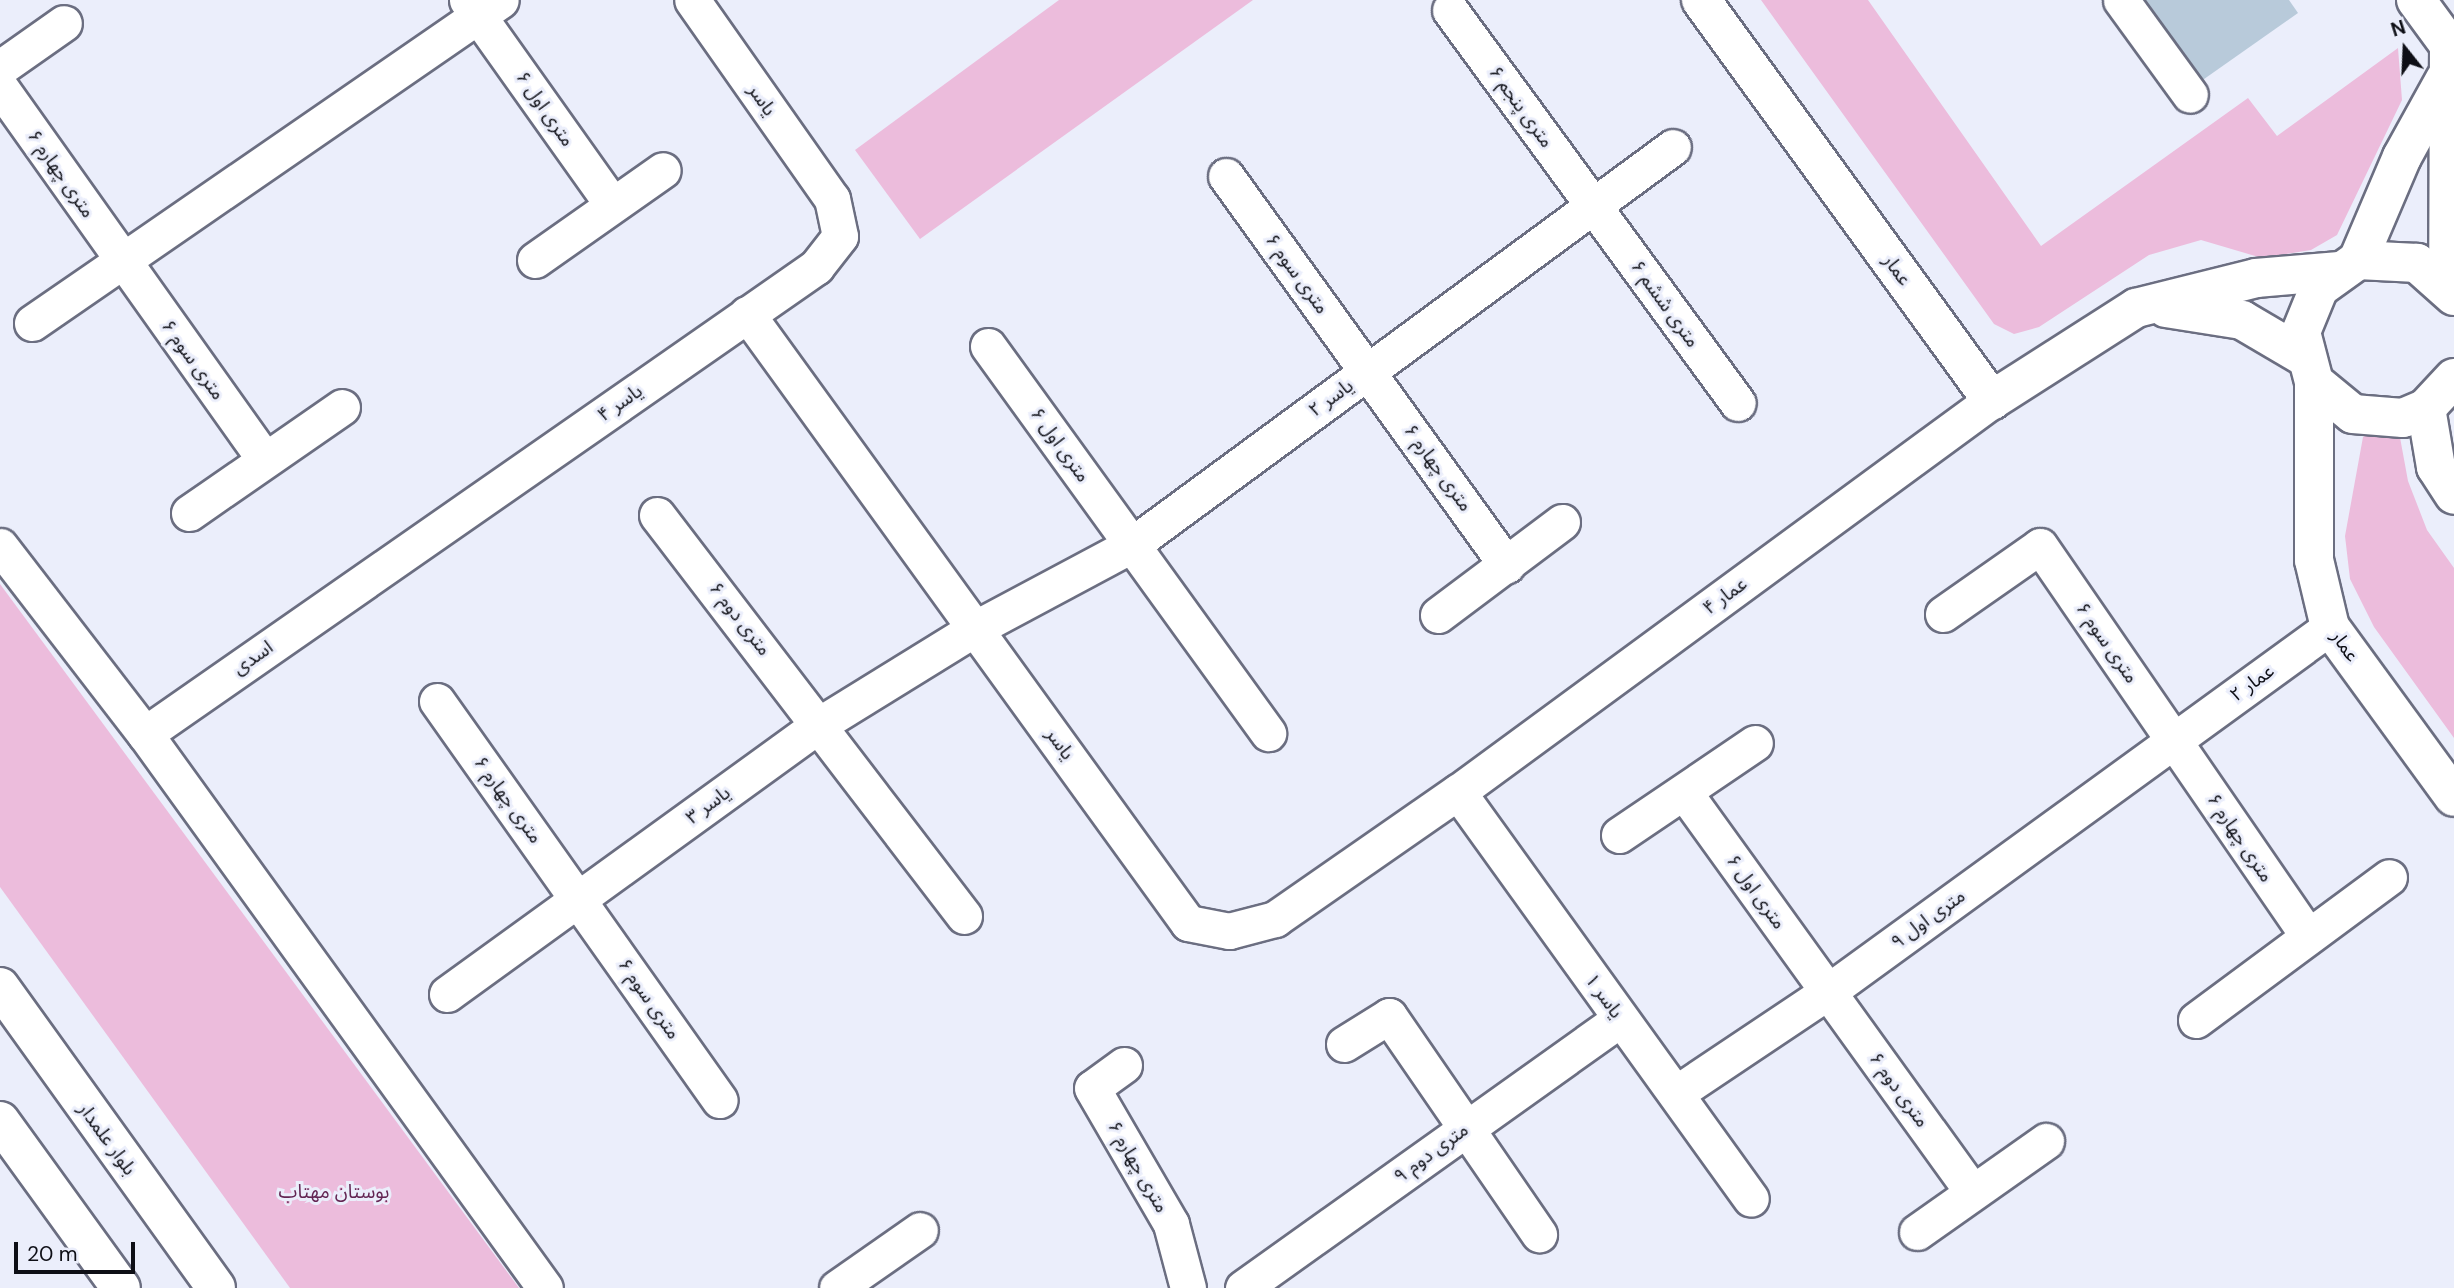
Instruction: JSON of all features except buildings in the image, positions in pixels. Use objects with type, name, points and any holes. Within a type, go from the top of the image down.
[{"type":"street","name":"یاسر","points":[[692,0],[832,200]]},
{"type":"street","name":"عمار","points":[[1701,0],[1992,400]]},
{"type":"street","points":[[2121,0],[2190,95]]},
{"type":"street","points":[[2417,0],[2450,55],[2451,292]]},
{"type":"street","points":[[32,323],[482,5]]},
{"type":"street","name":"۶ متری اول","points":[[482,5],[612,204]]},
{"type":"street","name":"۶ متری پنجم","points":[[1450,10],[1593,205]]},
{"type":"street","points":[[0,68],[64,23]]},
{"type":"street","points":[[2348,266],[2450,55]]},
{"type":"street","name":"۶ متری چهارم","points":[[0,87],[122,261]]},
{"type":"street","name":"یاسر ۲","points":[[976,628],[1133,544],[1673,147]]},
{"type":"street","points":[[535,260],[663,170]]},
{"type":"street","name":"۶ متری سوم","points":[[1226,176],[1368,371]]},
{"type":"street","name":"یاسر ۴","points":[[362,583],[816,267],[839,236],[832,200]]},
{"type":"street","name":"۶ متری ششم","points":[[1593,205],[1738,403]]},
{"type":"street","name":"۶ متری سوم","points":[[122,261],[264,459]]},
{"type":"street","points":[[1992,400],[2136,307],[2256,278],[2348,266],[2417,263],[2451,292]]},
{"type":"street","name":"عمار","points":[[2348,266],[2307,308],[2314,560],[2330,627],[2454,797]]},
{"type":"street","points":[[2136,307],[2195,309],[2242,320],[2309,369],[2353,414],[2403,418],[2426,408],[2454,378]]},
{"type":"street","name":"یاسر","points":[[747,314],[1188,923],[1229,931],[1275,919],[1458,792]]},
{"type":"street","name":"۶ متری اول","points":[[988,346],[1133,544]]},
{"type":"street","name":"۶ متری چهارم","points":[[1368,371],[1507,565]]},
{"type":"street","name":"عمار ۴","points":[[1458,792],[1992,400]]},
{"type":"street","points":[[189,513],[342,407]]},
{"type":"street","points":[[2426,408],[2436,467],[2454,495]]},
{"type":"street","name":"۶ متری دوم","points":[[657,515],[822,723]]},
{"type":"street","points":[[1438,615],[1562,522]]},
{"type":"street","points":[[1133,544],[1268,733]]},
{"type":"street","points":[[0,546],[145,734],[545,1288]]},
{"type":"street","name":"۶ متری سوم","points":[[1943,614],[2040,546],[2174,740]]},
{"type":"street","name":"اسدی","points":[[145,734],[362,583]]},
{"type":"street","name":"عمار ۲","points":[[2174,740],[2330,627]]},
{"type":"street","name":"یاسر ۳","points":[[447,994],[822,723],[976,628]]},
{"type":"street","name":"۶ متری چهارم","points":[[437,701],[579,899]]},
{"type":"street","points":[[822,723],[964,916]]},
{"type":"street","name":"۶ متری چهارم","points":[[2174,740],[2307,935]]},
{"type":"street","name":"۹ متری اول","points":[[1678,1092],[1829,991],[2174,740]]},
{"type":"street","points":[[1619,835],[1755,743]]},
{"type":"street","name":"یاسر ۱","points":[[1458,792],[1620,1019],[1678,1092],[1751,1199]]},
{"type":"street","name":"۶ متری اول","points":[[1684,792],[1829,991]]},
{"type":"street","points":[[2196,1020],[2307,935],[2389,877]]},
{"type":"street","name":"۶ متری سوم","points":[[579,899],[719,1100]]},
{"type":"street","name":"بلوار علمدار","points":[[0,987],[216,1288]]},
{"type":"street","name":"۶ متری دوم","points":[[1829,991],[1970,1188]]},
{"type":"street","points":[[1344,1044],[1389,1016],[1539,1234]]},
{"type":"street","name":"۹ متری دوم","points":[[1243,1288],[1620,1019]]},
{"type":"street","name":"۶ متری چهارم","points":[[1124,1065],[1092,1088],[1171,1224],[1188,1288]]},
{"type":"street","points":[[0,1121],[121,1288]]},
{"type":"street","points":[[1917,1232],[1970,1188],[2046,1140]]},
{"type":"street","points":[[858,1282],[920,1230]]},
{"type":"green space","points":[[1059,0],[1253,0],[920,239],[855,150]]},
{"type":"green space","points":[[1761,0],[1868,0],[2041,246],[2248,98],[2277,136],[2398,48],[2402,100],[2337,235],[2311,250],[2262,258],[2201,240],[2149,255],[2039,327],[2014,334],[1994,324]]},
{"type":"green space","points":[[2379,428],[2399,432],[2408,481],[2427,530],[2454,568],[2454,738],[2374,627],[2350,579],[2345,536],[2363,437]]},
{"type":"green space","name":"بوستان مهتاب","points":[[0,584],[519,1288],[290,1288],[0,887]]}]
